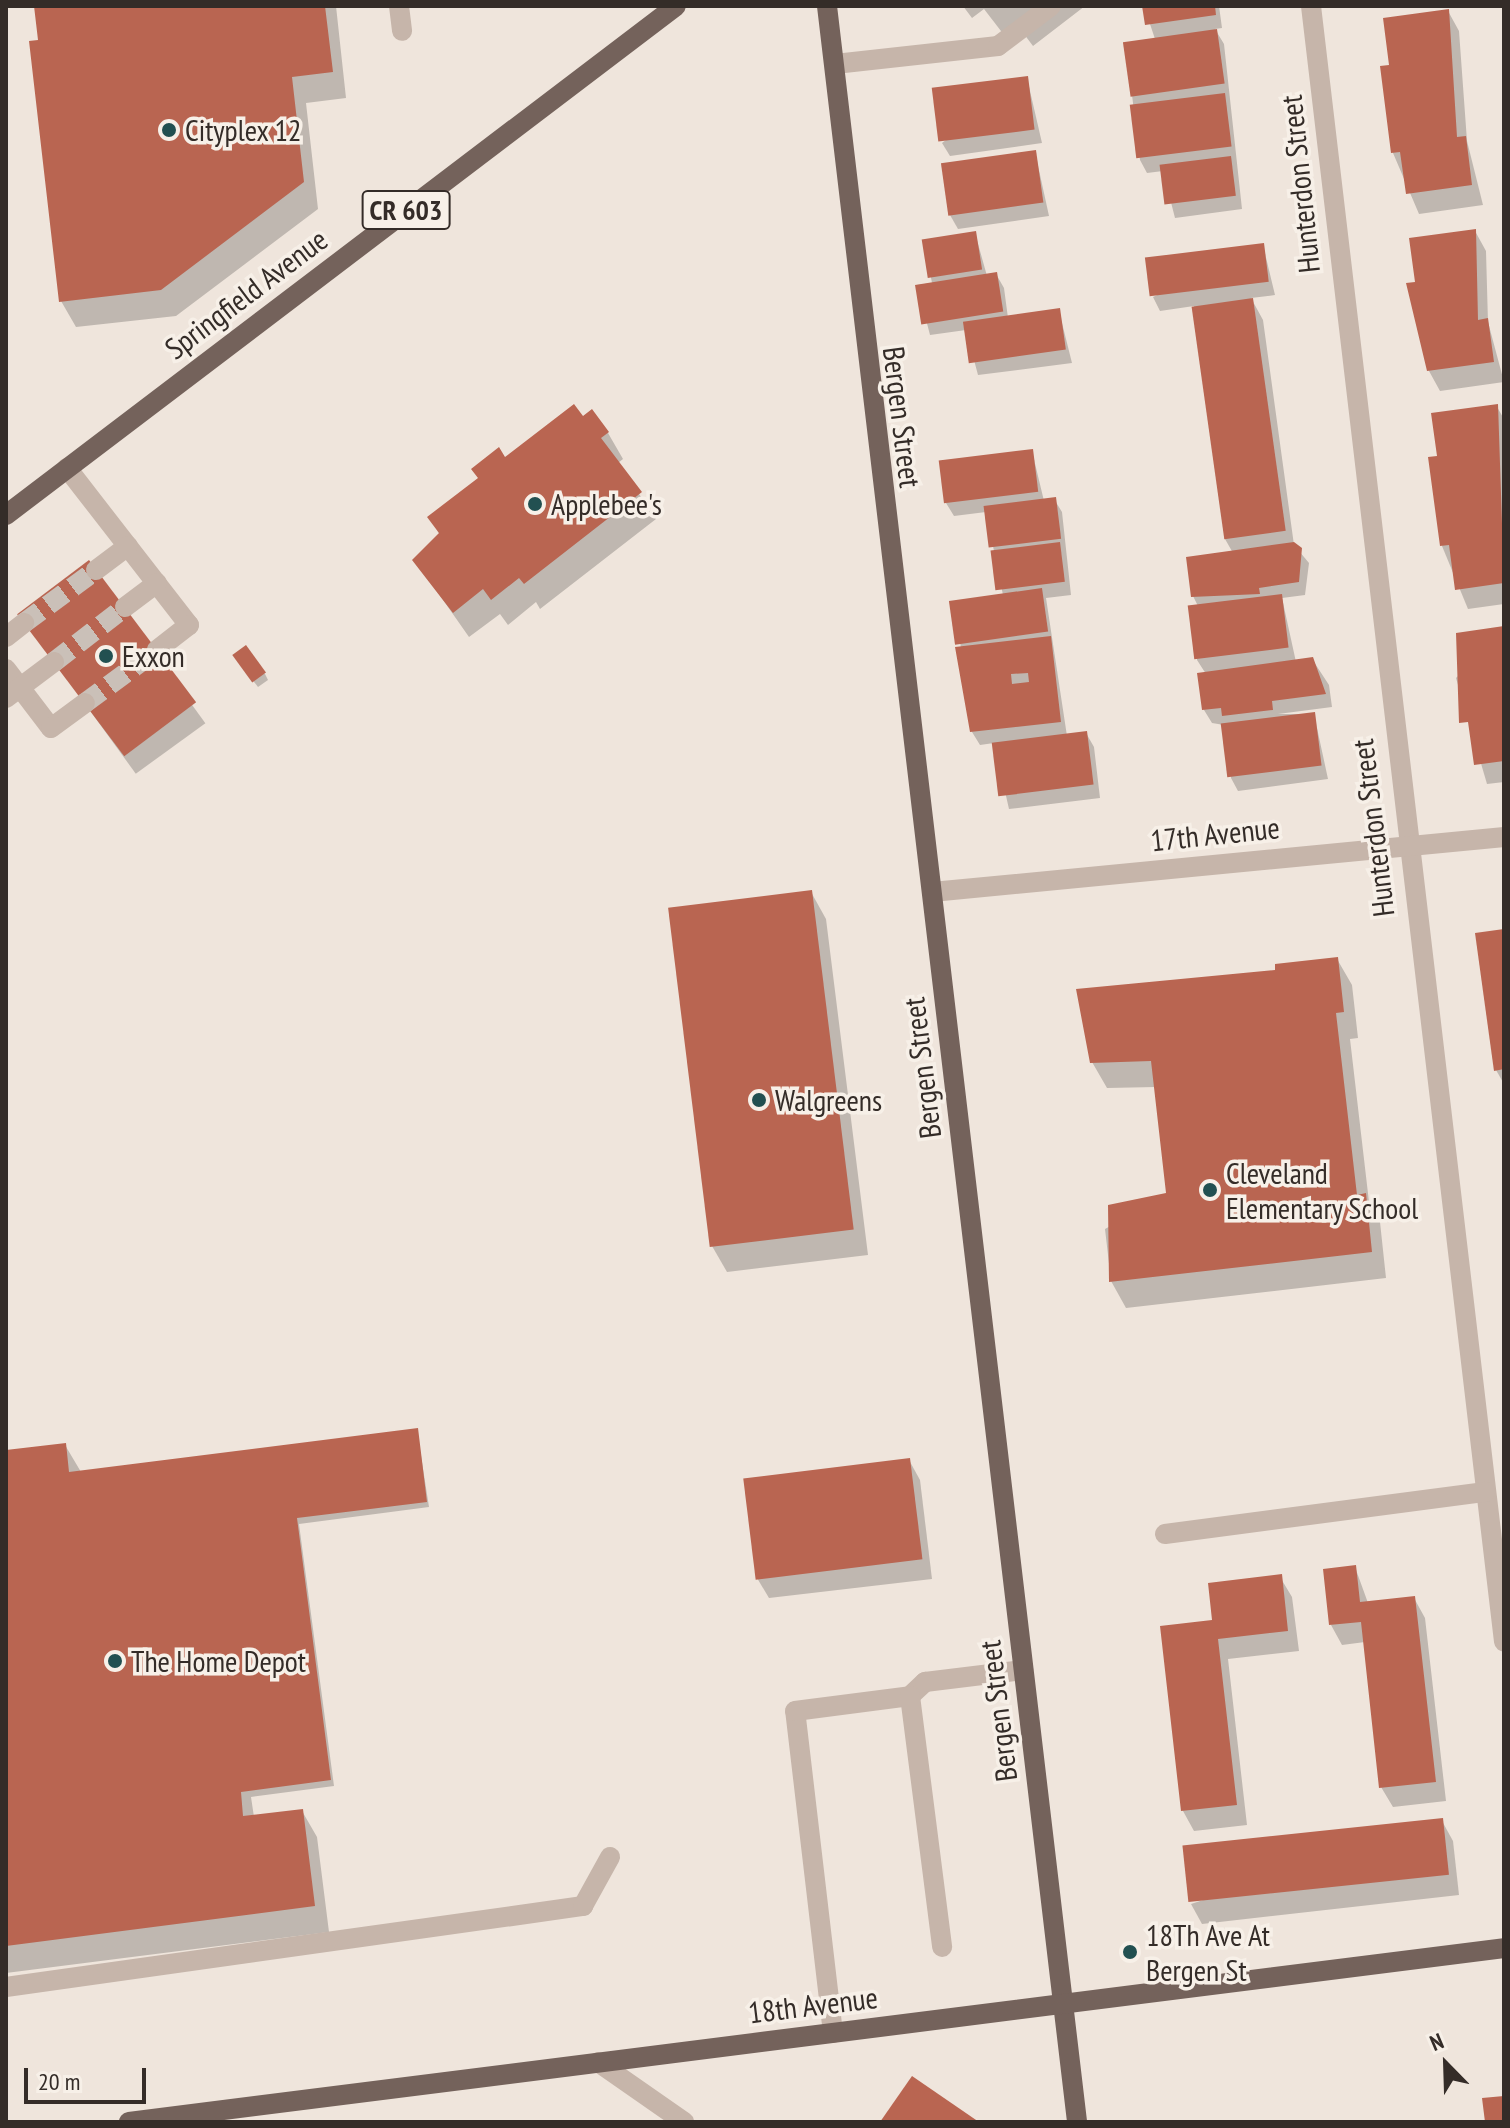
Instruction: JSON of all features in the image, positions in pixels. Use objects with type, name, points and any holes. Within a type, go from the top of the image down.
[{"type":"main road","name":"Springfield Avenue","points":[[6,515],[676,6]]},
{"type":"main road","name":"Bergen Street","points":[[827,6],[862,349],[932,892],[1077,2122]]},
{"type":"main road","name":"18th Avenue","points":[[129,2122],[1504,1948]]},
{"type":"street","points":[[399,6],[402,31]]},
{"type":"street","points":[[835,64],[998,46],[1051,6]]},
{"type":"street","name":"Hunterdon Street","points":[[1311,6],[1405,846],[1504,1642]]},
{"type":"street","points":[[67,468],[189,625],[157,650]]},
{"type":"street","points":[[96,570],[128,546]]},
{"type":"street","points":[[125,607],[157,583]]},
{"type":"street","points":[[6,637],[24,623]]},
{"type":"street","points":[[13,692],[54,662]]},
{"type":"street","points":[[6,669],[13,692],[51,728],[85,703]]},
{"type":"street","name":"17th Avenue","points":[[932,892],[1504,837]]},
{"type":"street","points":[[1165,1534],[1485,1492]]},
{"type":"street","points":[[833,2033],[795,1711],[910,1696],[925,1682],[1023,1670]]},
{"type":"street","points":[[910,1696],[942,1947]]},
{"type":"street","points":[[6,1987],[583,1906],[610,1857]]},
{"type":"street","points":[[598,2062],[684,2122]]},
{"type":"building","name":"Cityplex 12","points":[[34,6],[325,6],[333,72],[292,77],[304,182],[161,290],[59,302],[29,41],[38,40]]},
{"type":"building","points":[[1142,6],[1215,6],[1216,15],[1145,25]]},
{"type":"building","points":[[1449,9],[1457,137],[1466,136],[1472,185],[1406,194],[1400,152],[1391,153],[1380,66],[1389,65],[1383,18]]},
{"type":"building","points":[[1217,29],[1225,83],[1131,97],[1123,42]]},
{"type":"building","points":[[1028,76],[1035,130],[938,141],[932,88]]},
{"type":"building","points":[[1225,93],[1232,147],[1136,158],[1130,105]]},
{"type":"building","points":[[1036,150],[1043,202],[948,216],[941,163]]},
{"type":"building","points":[[1231,156],[1236,196],[1164,204],[1160,165]]},
{"type":"building","points":[[1476,229],[1478,320],[1488,318],[1494,362],[1427,371],[1406,283],[1415,282],[1409,238]]},
{"type":"building","points":[[976,231],[982,270],[928,278],[922,240]]},
{"type":"building","points":[[1264,243],[1269,282],[1150,296],[1145,258]]},
{"type":"building","points":[[997,272],[1003,312],[921,324],[915,285]]},
{"type":"building","points":[[1253,298],[1286,531],[1224,539],[1192,307]]},
{"type":"building","points":[[1060,308],[1066,350],[969,363],[963,322]]},
{"type":"building","name":"Applebee's","points":[[574,404],[583,416],[592,409],[609,432],[601,438],[642,492],[524,584],[519,578],[491,600],[483,589],[453,613],[412,560],[439,533],[427,517],[478,478],[471,469],[499,447],[505,457]]},
{"type":"building","points":[[1498,404],[1504,583],[1455,590],[1449,545],[1440,546],[1428,457],[1437,456],[1431,413]]},
{"type":"building","points":[[1033,449],[1038,492],[944,503],[939,461]]},
{"type":"building","points":[[1056,497],[1061,539],[989,548],[984,506]]},
{"type":"building","points":[[1060,542],[1065,582],[995,590],[991,551]]},
{"type":"building","points":[[1294,542],[1302,548],[1299,582],[1259,588],[1260,594],[1191,597],[1186,557]]},
{"type":"building","name":"Exxon","points":[[89,560],[196,702],[124,756],[17,614]]},
{"type":"building","points":[[1042,588],[1048,632],[955,645],[949,601]]},
{"type":"building","points":[[1282,594],[1289,648],[1194,659],[1188,606]]},
{"type":"building","points":[[1504,626],[1504,761],[1474,765],[1468,722],[1459,723],[1456,633]]},
{"type":"building","points":[[1051,636],[1061,722],[970,732],[955,647]],"holes":[[[1028,673],[1029,682],[1012,684],[1011,674]]]},
{"type":"building","points":[[246,645],[266,673],[252,682],[232,655]]},
{"type":"building","points":[[1313,657],[1326,694],[1272,701],[1273,710],[1222,716],[1221,708],[1202,710],[1197,673]]},
{"type":"building","points":[[1315,712],[1322,766],[1227,777],[1221,724]]},
{"type":"building","points":[[1087,731],[1094,785],[998,796],[992,743]]},
{"type":"building","points":[[812,890],[854,1229],[710,1247],[668,908]]},
{"type":"building","points":[[1504,929],[1504,1069],[1494,1071],[1475,933]]},
{"type":"building","points":[[1338,957],[1344,1012],[1336,1013],[1357,1195],[1366,1193],[1372,1252],[1109,1282],[1108,1205],[1166,1193],[1151,1061],[1090,1063],[1076,989],[1275,970],[1275,964]]},
{"type":"building","name":"The Home Depot","points":[[418,1428],[427,1502],[297,1518],[331,1780],[241,1792],[243,1816],[303,1809],[315,1906],[6,1946],[6,1450],[66,1443],[69,1472]]},
{"type":"building","points":[[910,1458],[922,1559],[756,1580],[743,1478]]},
{"type":"building","points":[[1356,1565],[1360,1602],[1415,1596],[1436,1782],[1379,1788],[1361,1622],[1329,1625],[1323,1569]]},
{"type":"building","points":[[1282,1574],[1288,1631],[1218,1639],[1237,1805],[1181,1811],[1160,1626],[1212,1620],[1208,1583]]},
{"type":"building","points":[[1443,1818],[1449,1875],[1188,1902],[1182,1845]]},
{"type":"building","points":[[912,2076],[979,2122],[880,2122]]},
{"type":"building","points":[[1504,2096],[1504,2122],[1485,2122],[1482,2098]]},
{"type":"tunnel","points":[[24,623],[96,570]]},
{"type":"tunnel","points":[[54,662],[125,607]]},
{"type":"tunnel","points":[[85,703],[157,650]]},
{"type":"place","name":"Cityplex 12","points":[[169,130]]},
{"type":"place","name":"Applebee's","points":[[535,504]]},
{"type":"place","name":"Exxon","points":[[106,656]]},
{"type":"place","name":"Walgreens","points":[[759,1100]]},
{"type":"place","name":"Cleveland Elementary School","points":[[1210,1190]]},
{"type":"place","name":"The Home Depot","points":[[115,1661]]},
{"type":"place","name":"18Th Ave At Bergen St","points":[[1130,1952]]}]
